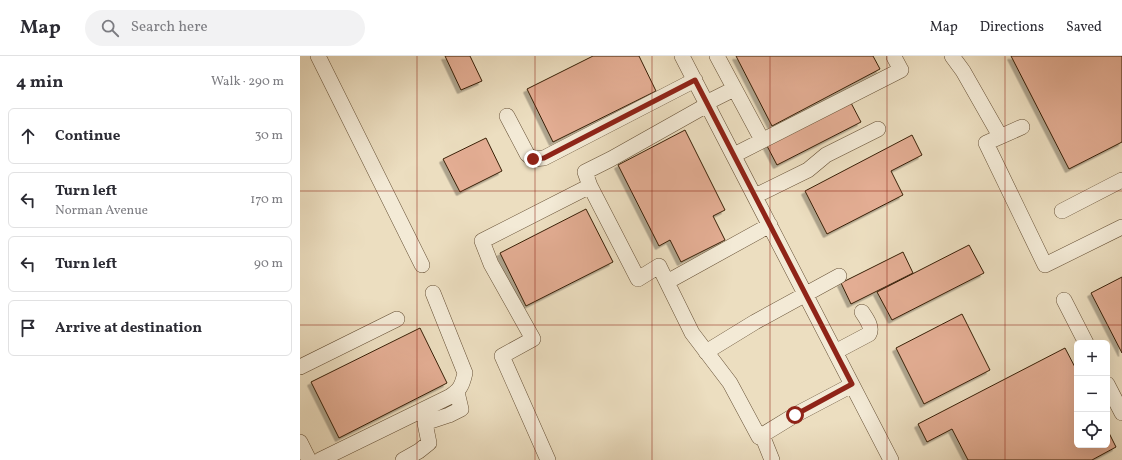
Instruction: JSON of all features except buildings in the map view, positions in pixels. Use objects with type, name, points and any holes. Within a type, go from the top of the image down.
[{"type":"street","points":[[318,56],[422,265]]},
{"type":"street","points":[[683,56],[891,460]]},
{"type":"street","points":[[717,56],[762,140]]},
{"type":"street","points":[[952,56],[963,71],[1000,136]]},
{"type":"street","points":[[734,155],[901,70],[894,57]]},
{"type":"street","points":[[507,116],[527,154],[533,159],[544,158],[695,80]]},
{"type":"street","points":[[734,89],[611,159],[585,172],[590,186],[638,279],[659,266],[692,333],[730,383],[759,437],[795,415],[852,384]]},
{"type":"street","points":[[1022,126],[986,143],[1045,265],[1122,227]]},
{"type":"street","points":[[755,196],[808,170],[826,155],[878,129]]},
{"type":"street","points":[[1062,211],[1122,180]]},
{"type":"street","points":[[548,460],[502,356],[533,339],[491,264],[482,241],[590,186]]},
{"type":"street","points":[[668,282],[770,225]]},
{"type":"street","points":[[706,352],[755,322],[839,276]]},
{"type":"street","points":[[320,460],[457,392],[462,384],[465,373],[453,339],[433,293]]},
{"type":"street","points":[[1064,300],[1084,340]]},
{"type":"street","points":[[835,352],[869,334],[871,328],[862,312]]},
{"type":"street","points":[[300,368],[397,319]]},
{"type":"street","points":[[1110,390],[1122,413]]},
{"type":"street","points":[[403,460],[419,451],[429,443],[425,423],[449,415],[460,409],[457,392]]},
{"type":"street","points":[[762,435],[772,460]]},
{"type":"street","points":[[300,442],[309,460]]},
{"type":"route","points":[[533,159],[544,158],[695,80],[852,384],[795,415]]}]
